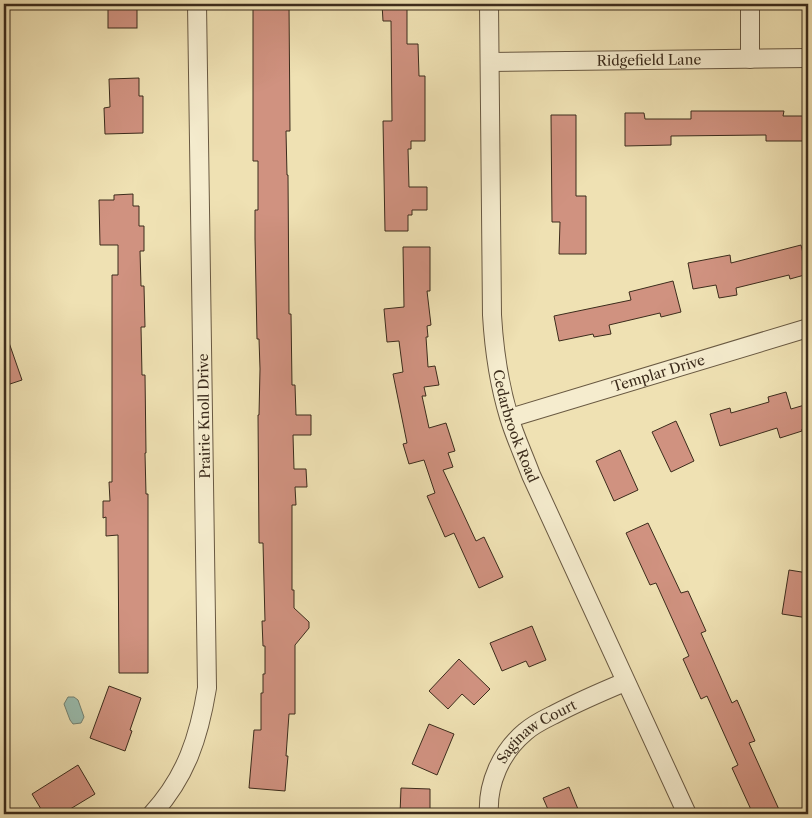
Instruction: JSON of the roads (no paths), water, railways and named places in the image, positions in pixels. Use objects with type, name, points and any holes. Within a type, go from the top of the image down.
[{"type":"street","name":"Prairie Knoll Drive","points":[[152,814],[167,796],[192,752],[201,723],[207,688],[197,4]]},
{"type":"street","name":"Cedarbrook Road","points":[[489,4],[492,314],[494,344],[500,378],[510,418],[530,476],[687,814]]},
{"type":"street","points":[[750,4],[750,59]]},
{"type":"street","name":"Ridgefield Lane","points":[[490,62],[808,58]]},
{"type":"street","name":"Templar Drive","points":[[510,418],[808,328]]},
{"type":"street","name":"Saginaw Court","points":[[489,814],[490,790],[494,775],[510,749],[525,732],[569,707],[625,682]]}]
